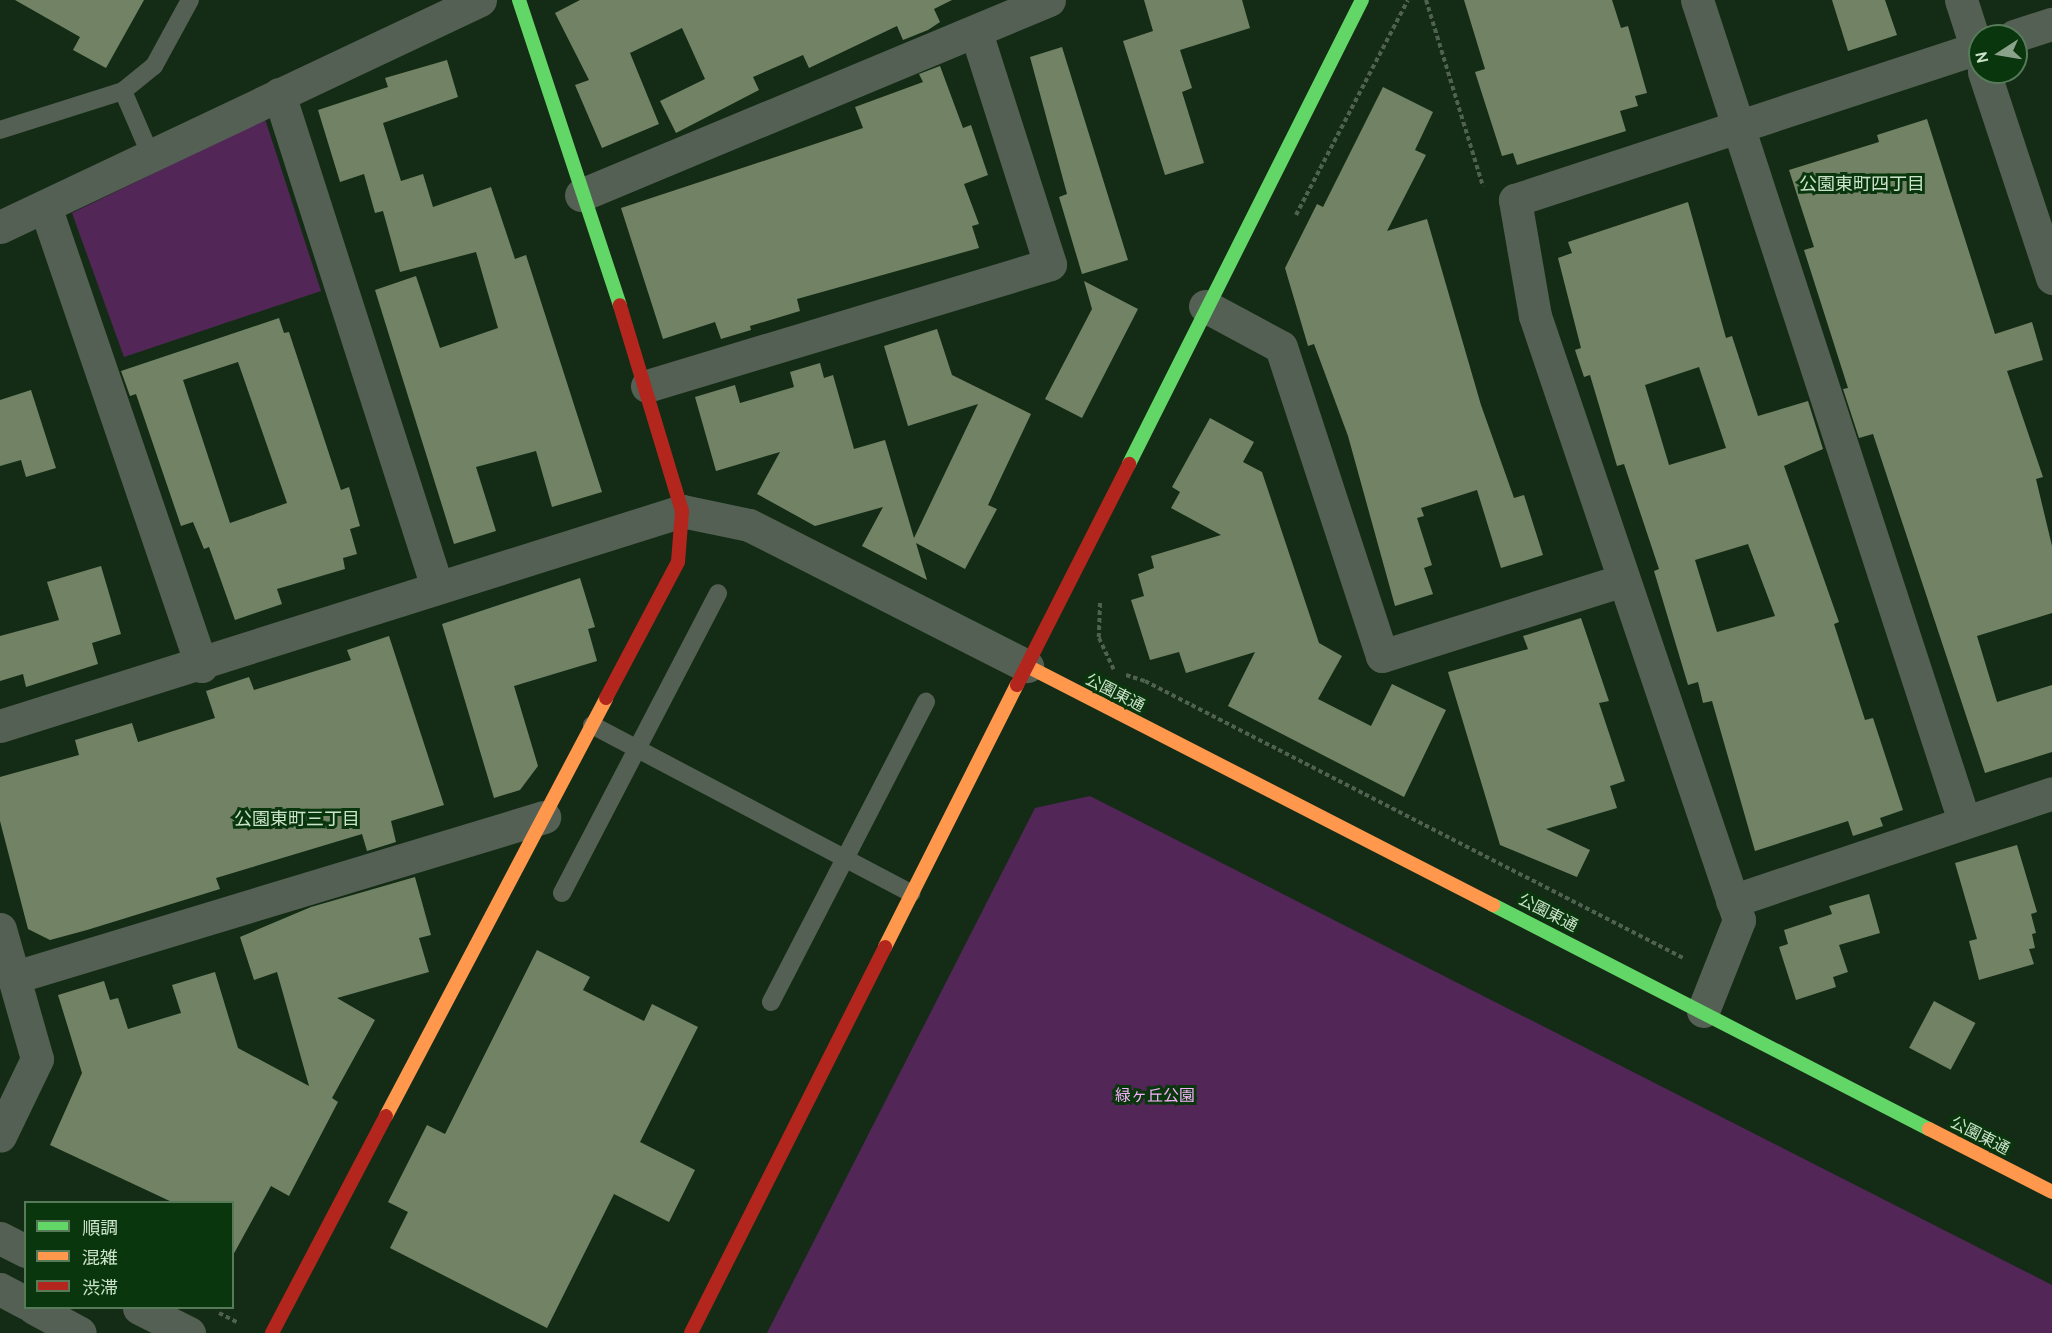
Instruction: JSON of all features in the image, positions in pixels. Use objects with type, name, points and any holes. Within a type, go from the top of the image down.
[{"type":"street","points":[[0,227],[480,0]]},
{"type":"street","points":[[272,1333],[678,562],[682,511],[647,386],[581,195],[519,0]]},
{"type":"street","points":[[581,195],[1048,0]]},
{"type":"street","points":[[691,1333],[1027,666],[1205,306],[1362,0]]},
{"type":"street","points":[[1696,0],[1964,821]]},
{"type":"street","points":[[1960,0],[1968,24]]},
{"type":"street","points":[[2028,32],[2052,24]]},
{"type":"street","points":[[647,386],[1050,264],[975,32]]},
{"type":"street","points":[[1703,1011],[1739,920],[1535,316],[1515,200],[1739,128],[1968,61]]},
{"type":"street","points":[[1989,84],[2052,278]]},
{"type":"street","points":[[279,94],[436,587]]},
{"type":"street","points":[[45,206],[202,666]]},
{"type":"street","points":[[1205,306],[1281,347],[1382,656],[1623,580]]},
{"type":"street","points":[[0,726],[202,666],[436,587],[682,511],[749,525],[1027,666]]},
{"type":"street","name":"公園東通","points":[[1027,666],[2052,1192]]},
{"type":"street","points":[[1732,901],[2052,793]]},
{"type":"street","points":[[15,977],[544,817]]},
{"type":"street","points":[[0,929],[38,1059],[0,1136]]},
{"type":"street","points":[[0,1238],[24,1250]]},
{"type":"street","points":[[0,1289],[24,1302]]},
{"type":"street","points":[[36,1309],[80,1333]]},
{"type":"street","points":[[141,1309],[189,1333]]},
{"type":"lane","points":[[0,130],[123,91],[154,66],[190,0]]},
{"type":"lane","points":[[123,91],[151,156]]},
{"type":"lane","points":[[562,893],[718,593]]},
{"type":"lane","points":[[771,1002],[926,702]]},
{"type":"lane","points":[[592,725],[911,893]]},
{"type":"path","points":[[1100,602],[1099,638],[1113,670],[1145,681],[1129,718]]},
{"type":"path","points":[[209,1309],[249,1328]]},
{"type":"green space","points":[[265,119],[321,291],[124,357],[72,213]]},
{"type":"green space","name":"緑ヶ丘公園","points":[[1090,796],[2052,1285],[2052,1333],[767,1333],[1035,808]]},
{"type":"building","points":[[15,0],[144,0],[106,68],[73,50],[80,37]]},
{"type":"building","points":[[580,0],[952,0],[934,9],[940,22],[928,30],[903,40],[897,26],[809,68],[803,55],[753,77],[759,90],[676,133],[660,101],[705,79],[682,28],[630,53],[659,124],[602,148],[575,85],[589,80],[555,13]]},
{"type":"building","points":[[1144,0],[1242,0],[1250,28],[1180,50],[1192,88],[1182,92],[1204,163],[1165,175],[1123,41],[1153,31]]},
{"type":"building","points":[[1464,0],[1612,0],[1621,28],[1628,26],[1647,93],[1635,96],[1638,106],[1620,111],[1626,131],[1517,165],[1513,153],[1502,156],[1475,72],[1485,69]]},
{"type":"building","points":[[1832,0],[1885,0],[1897,35],[1848,51]]},
{"type":"building","points":[[1062,47],[1128,260],[1082,274],[1059,197],[1067,194],[1030,57]]},
{"type":"building","points":[[447,60],[458,97],[383,123],[401,181],[423,174],[433,207],[491,187],[515,259],[526,255],[602,492],[552,507],[536,451],[476,467],[496,531],[454,544],[375,290],[416,276],[440,348],[498,328],[476,252],[400,272],[383,211],[375,213],[364,174],[340,182],[318,110],[388,87],[385,78]]},
{"type":"building","points":[[940,66],[963,128],[971,125],[988,175],[964,184],[979,224],[972,226],[979,248],[797,299],[800,311],[750,326],[751,330],[721,339],[715,322],[663,339],[621,208],[863,128],[855,107],[923,82],[919,74]]},
{"type":"building","points":[[1383,87],[1433,112],[1415,150],[1426,155],[1387,231],[1427,219],[1481,405],[1514,498],[1524,495],[1543,555],[1501,568],[1477,490],[1421,508],[1424,516],[1417,518],[1432,565],[1424,568],[1433,594],[1395,606],[1348,436],[1314,344],[1308,346],[1285,268],[1317,204],[1323,207]]},
{"type":"building","points":[[1927,119],[1995,334],[2032,322],[2043,360],[2007,371],[2043,477],[2036,479],[2052,546],[2052,613],[1977,636],[1997,702],[2052,685],[2052,752],[1985,773],[1873,434],[1859,438],[1843,389],[1848,388],[1804,250],[1814,247],[1789,170],[1879,142],[1877,135]]},
{"type":"building","points":[[1688,202],[1726,338],[1732,336],[1758,416],[1808,401],[1823,449],[1784,466],[1839,622],[1834,624],[1865,720],[1873,718],[1903,810],[1880,818],[1883,826],[1853,836],[1848,821],[1755,851],[1712,701],[1703,703],[1698,682],[1688,685],[1654,571],[1659,569],[1624,464],[1617,466],[1590,375],[1584,377],[1575,350],[1581,348],[1558,258],[1572,253],[1568,242]],"holes":[[[1699,367],[1726,448],[1669,465],[1645,385]],[[1748,544],[1775,616],[1717,632],[1695,560]]]},
{"type":"building","points":[[1084,281],[1138,309],[1082,418],[1045,399],[1092,309]]},
{"type":"building","points":[[279,318],[284,333],[289,332],[341,490],[349,487],[360,526],[350,529],[357,554],[343,558],[345,569],[277,589],[282,604],[235,620],[209,547],[204,549],[193,522],[181,526],[136,394],[130,396],[121,371]],"holes":[[[238,362],[287,503],[230,523],[183,380]]]},
{"type":"building","points":[[937,329],[952,375],[1031,414],[988,505],[997,509],[965,569],[916,543],[927,580],[862,546],[883,507],[815,526],[757,494],[780,452],[716,471],[695,397],[735,385],[740,403],[794,387],[790,372],[820,363],[824,378],[833,375],[854,449],[885,440],[914,538],[978,404],[908,426],[884,346]]},
{"type":"building","points":[[31,390],[56,468],[26,477],[21,460],[0,466],[0,400]]},
{"type":"building","points":[[1210,418],[1254,442],[1243,462],[1262,472],[1319,643],[1342,656],[1318,699],[1371,726],[1392,684],[1446,710],[1404,797],[1228,706],[1255,652],[1186,673],[1179,652],[1150,660],[1131,600],[1144,596],[1138,574],[1154,568],[1151,556],[1221,535],[1171,508],[1180,492],[1172,487]]},
{"type":"building","points":[[101,566],[121,634],[92,643],[98,664],[26,687],[23,674],[0,681],[0,636],[59,620],[47,582]]},
{"type":"building","points":[[580,578],[595,627],[588,629],[597,661],[514,686],[538,766],[520,790],[494,798],[442,624]]},
{"type":"building","points":[[1581,618],[1609,701],[1599,703],[1625,781],[1610,786],[1617,808],[1546,829],[1590,850],[1577,877],[1500,845],[1448,672],[1528,649],[1523,636]]},
{"type":"building","points":[[389,636],[444,805],[391,821],[396,842],[367,851],[362,834],[216,878],[220,889],[87,930],[50,940],[28,929],[0,821],[0,777],[79,755],[75,740],[132,723],[138,742],[215,718],[206,691],[249,677],[254,690],[351,660],[347,650]]},
{"type":"building","points":[[2017,845],[2037,912],[2031,914],[2036,933],[2032,934],[2035,948],[2029,949],[2034,964],[1979,980],[1969,941],[1977,939],[1955,863]]},
{"type":"building","points":[[415,877],[431,935],[419,938],[429,972],[337,998],[375,1020],[332,1098],[338,1102],[289,1196],[271,1186],[234,1253],[234,1201],[170,1201],[50,1145],[82,1073],[58,995],[104,981],[110,1000],[118,998],[128,1029],[181,1013],[172,985],[215,972],[238,1048],[309,1086],[277,972],[254,980],[240,937],[311,907]]},
{"type":"building","points":[[1869,894],[1880,933],[1839,945],[1848,972],[1833,977],[1836,987],[1796,1000],[1779,947],[1788,944],[1784,930],[1832,914],[1829,906]]},
{"type":"building","points":[[537,950],[590,977],[583,990],[644,1021],[652,1004],[698,1027],[640,1142],[695,1170],[669,1222],[614,1194],[547,1328],[390,1248],[408,1212],[388,1202],[427,1125],[445,1134]]},
{"type":"building","points":[[1934,1001],[1975,1023],[1951,1070],[1909,1048]]},
{"type":"traffic: fast","points":[[519,0],[620,305]]},
{"type":"traffic: fast","points":[[1129,464],[1362,0]]},
{"type":"traffic: fast","points":[[1493,905],[1929,1129]]},
{"type":"traffic: slow","points":[[1027,666],[1493,905]]},
{"type":"traffic: slow","points":[[885,947],[1017,685]]},
{"type":"traffic: slow","points":[[386,1116],[606,698]]},
{"type":"traffic: slow","points":[[1929,1129],[2052,1192]]},
{"type":"traffic: jam","points":[[606,698],[678,562],[682,511],[620,305]]},
{"type":"traffic: jam","points":[[1017,685],[1129,464]]},
{"type":"traffic: jam","points":[[691,1333],[885,947]]},
{"type":"traffic: jam","points":[[272,1333],[386,1116]]},
{"type":"district","name":"公園東町四丁目","points":[[1862,184]]},
{"type":"district","name":"公園東町三丁目","points":[[297,819]]}]
